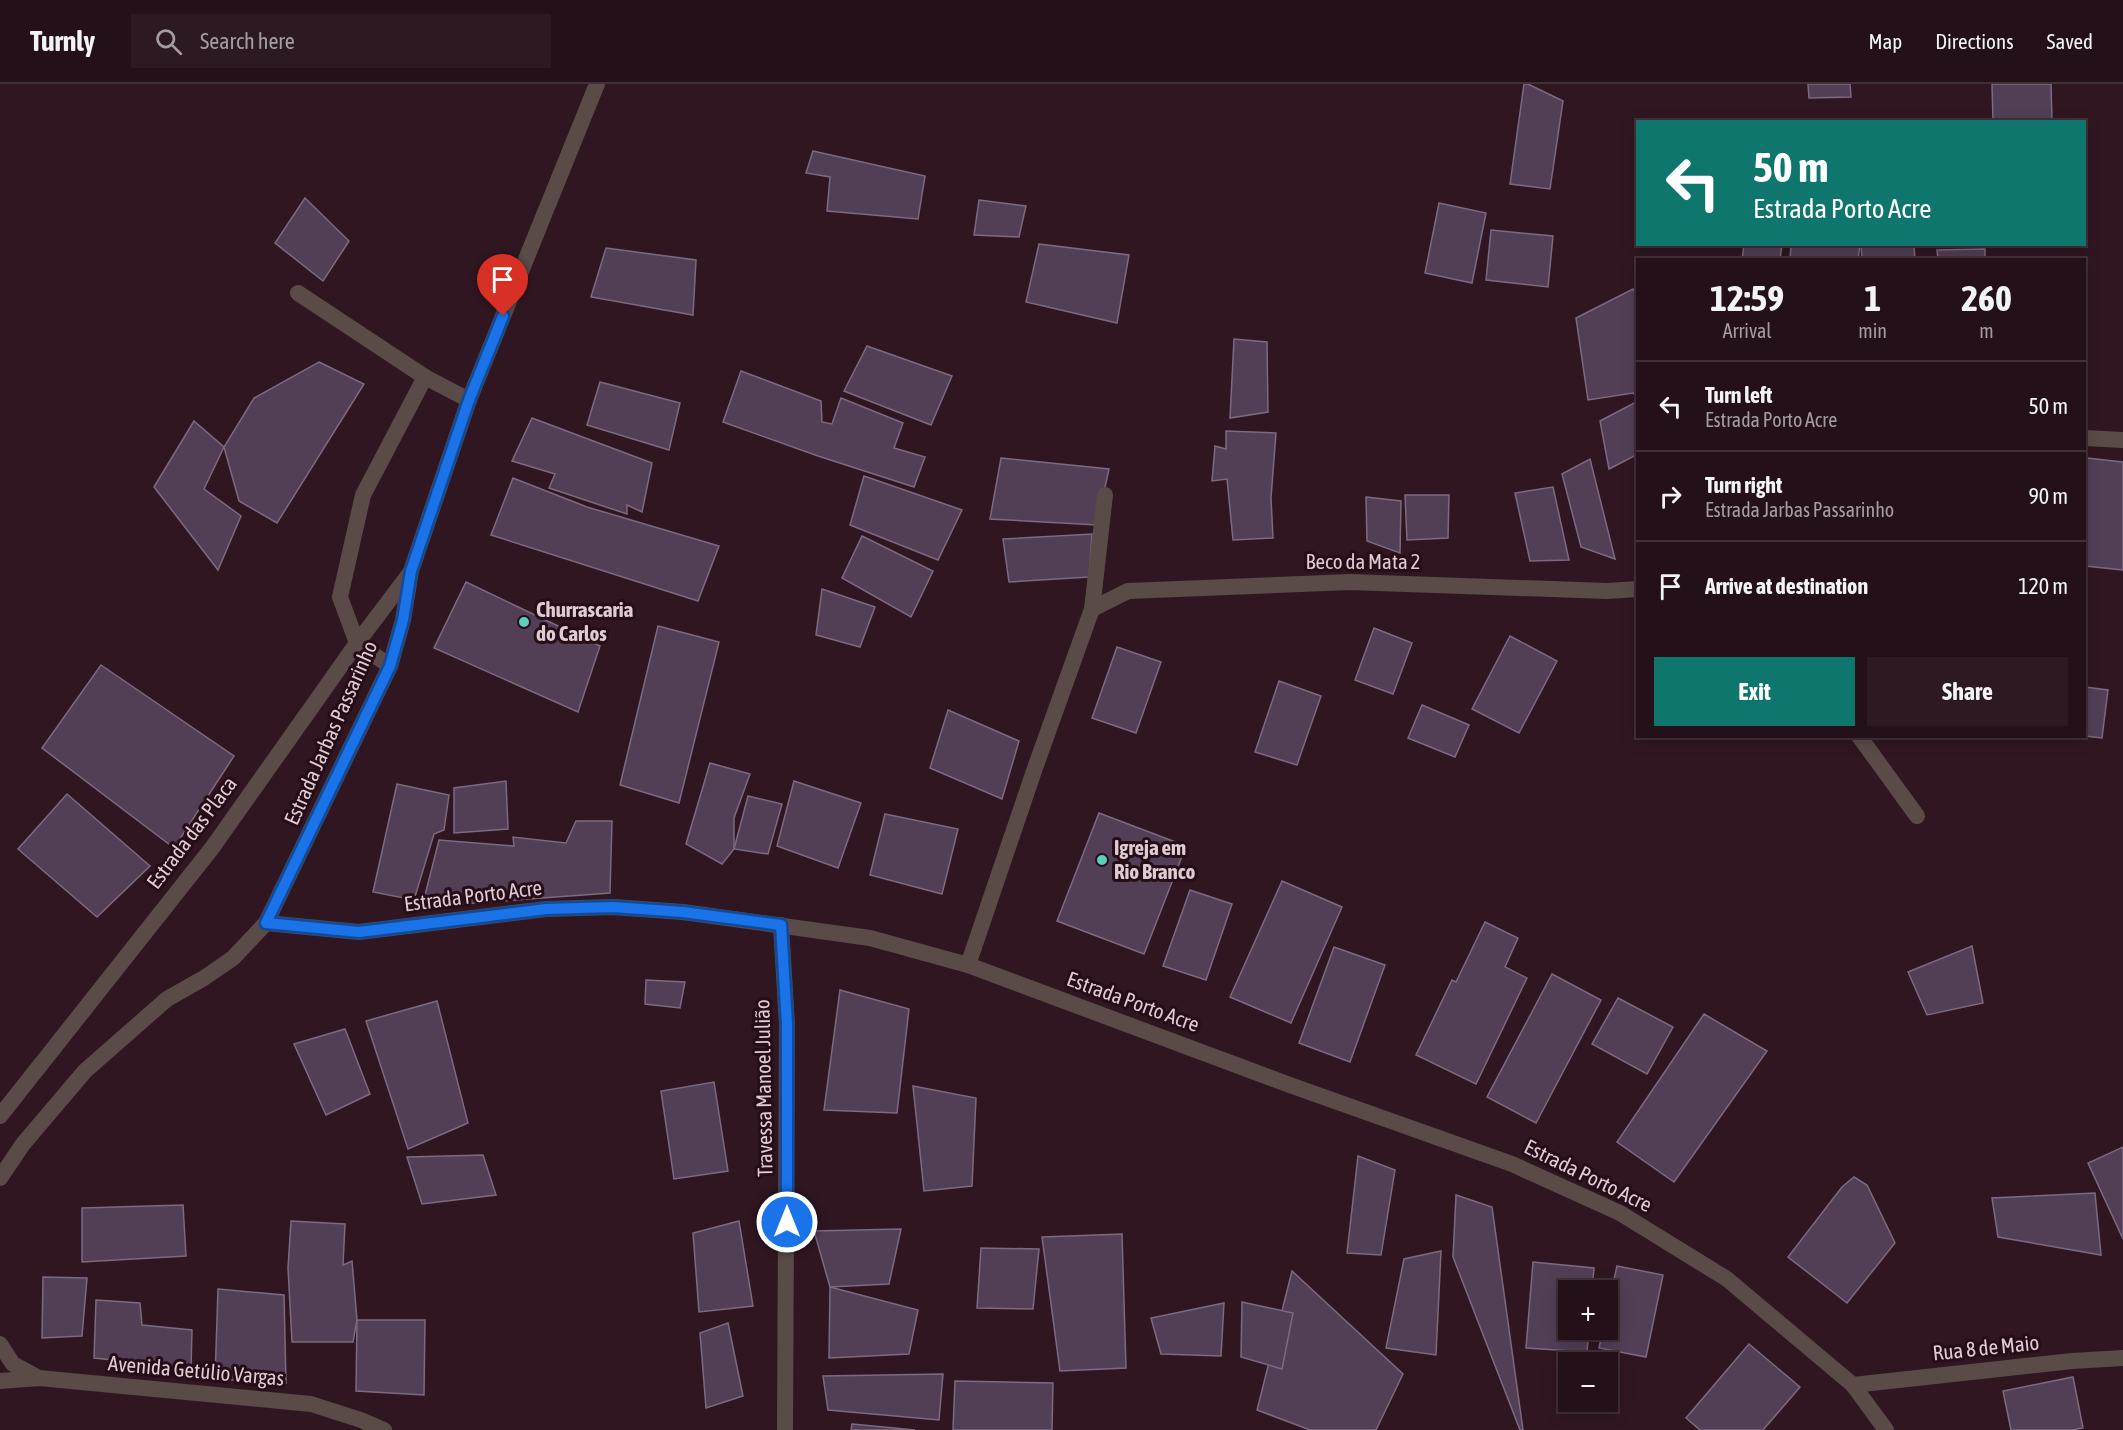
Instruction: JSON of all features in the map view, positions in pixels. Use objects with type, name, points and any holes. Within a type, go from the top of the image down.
[{"type":"street","name":"Estrada Jarbas Passarinho","points":[[266,923],[390,666],[403,620],[411,571],[469,400],[597,84]]},
{"type":"street","points":[[298,293],[425,377],[469,400]]},
{"type":"street","points":[[390,666],[357,643],[340,597],[363,495],[425,377]]},
{"type":"street","points":[[2086,438],[2123,440]]},
{"type":"street","points":[[968,965],[1092,609],[1105,495]]},
{"type":"street","name":"Estrada das Placa","points":[[0,1116],[213,848],[357,643],[411,571]]},
{"type":"street","name":"Beco da Mata 2","points":[[1092,609],[1128,591],[1350,582],[1607,591],[1636,589]]},
{"type":"street","points":[[1860,738],[1917,816]]},
{"type":"street","name":"Estrada Porto Acre","points":[[266,923],[359,932],[546,909],[613,907],[683,912],[870,938],[968,965],[1287,1084],[1512,1164],[1620,1213],[1727,1279],[1853,1385],[1886,1430]]},
{"type":"street","points":[[0,1178],[23,1144],[85,1071],[167,999],[233,958],[266,923]]},
{"type":"street","name":"Travessa Manoel Julião","points":[[781,925],[788,1035],[785,1430]]},
{"type":"street","points":[[0,1344],[13,1364],[39,1378]]},
{"type":"street","name":"Rua 8 de Maio","points":[[1853,1385],[2072,1361],[2123,1358]]},
{"type":"street","name":"Avenida Getúlio Vargas","points":[[0,1381],[39,1378],[311,1404],[384,1430]]},
{"type":"building","points":[[1524,84],[1563,101],[1550,189],[1510,184]]},
{"type":"building","points":[[1808,84],[1850,84],[1851,97],[1809,98]]},
{"type":"building","points":[[1992,84],[2051,84],[2052,120],[1993,120]]},
{"type":"building","points":[[813,151],[925,176],[918,219],[827,211],[830,177],[806,173]]},
{"type":"building","points":[[305,198],[349,241],[323,281],[275,243]]},
{"type":"building","points":[[979,200],[1026,206],[1019,237],[974,235]]},
{"type":"building","points":[[1439,203],[1486,213],[1472,283],[1425,273]]},
{"type":"building","points":[[1491,230],[1553,236],[1548,287],[1486,280]]},
{"type":"building","points":[[1039,244],[1129,255],[1117,323],[1026,302]]},
{"type":"building","points":[[1744,246],[1782,246],[1780,258],[1742,258]]},
{"type":"building","points":[[1791,246],[1860,246],[1858,258],[1790,258]]},
{"type":"building","points":[[1861,246],[1914,246],[1915,258],[1862,258]]},
{"type":"building","points":[[606,248],[696,260],[693,315],[591,297]]},
{"type":"building","points":[[1985,249],[1985,258],[1938,258],[1937,250]]},
{"type":"building","points":[[1633,289],[1636,294],[1636,396],[1633,393],[1588,400],[1576,318]]},
{"type":"building","points":[[1234,339],[1267,342],[1268,412],[1230,418]]},
{"type":"building","points":[[867,346],[952,376],[931,425],[844,391]]},
{"type":"building","points":[[319,362],[364,384],[277,523],[239,501],[224,447],[254,398]]},
{"type":"building","points":[[741,371],[821,401],[822,422],[832,424],[841,398],[903,423],[894,448],[925,457],[914,487],[723,422]]},
{"type":"building","points":[[600,382],[680,403],[669,450],[587,425]]},
{"type":"building","points":[[1636,402],[1636,455],[1609,469],[1600,421]]},
{"type":"building","points":[[532,418],[652,463],[642,512],[627,505],[627,514],[549,488],[555,474],[512,461]]},
{"type":"building","points":[[194,421],[224,447],[204,489],[241,516],[218,570],[154,487]]},
{"type":"building","points":[[1226,431],[1276,433],[1271,498],[1273,538],[1233,540],[1227,479],[1212,481],[1215,446],[1226,449]]},
{"type":"building","points":[[1001,458],[1109,469],[1097,525],[990,519]]},
{"type":"building","points":[[2087,458],[2123,462],[2123,570],[2086,566]]},
{"type":"building","points":[[1590,459],[1615,559],[1581,547],[1562,474]]},
{"type":"building","points":[[864,476],[962,510],[938,560],[850,525]]},
{"type":"building","points":[[513,478],[587,507],[719,546],[698,601],[491,535]]},
{"type":"building","points":[[1553,487],[1569,560],[1530,561],[1515,493]]},
{"type":"building","points":[[1405,495],[1449,495],[1448,538],[1407,540]]},
{"type":"building","points":[[1366,497],[1401,501],[1400,553],[1367,541]]},
{"type":"building","points":[[1092,534],[1089,577],[1009,582],[1003,539]]},
{"type":"building","points":[[862,536],[933,571],[911,617],[842,578]]},
{"type":"building","points":[[466,582],[600,646],[578,712],[434,648]]},
{"type":"building","points":[[822,589],[875,607],[860,647],[816,635]]},
{"type":"building","points":[[658,626],[719,642],[679,803],[620,785]]},
{"type":"building","points":[[1374,628],[1412,643],[1393,694],[1355,680]]},
{"type":"building","points":[[1510,636],[1557,661],[1519,733],[1472,709]]},
{"type":"building","points":[[1117,647],[1161,662],[1136,733],[1092,718]]},
{"type":"building","points":[[101,665],[234,756],[174,848],[42,748]]},
{"type":"building","points":[[1279,681],[1321,696],[1297,765],[1255,752]]},
{"type":"building","points":[[2086,687],[2108,690],[2102,738],[2086,736]]},
{"type":"building","points":[[1422,705],[1469,725],[1455,757],[1408,738]]},
{"type":"building","points":[[948,710],[1019,741],[1002,799],[930,768]]},
{"type":"building","points":[[710,763],[750,774],[734,818],[734,849],[722,864],[686,844]]},
{"type":"building","points":[[506,781],[508,829],[454,833],[454,788]]},
{"type":"building","points":[[794,781],[861,803],[838,868],[777,846]]},
{"type":"building","points":[[397,784],[449,795],[444,830],[434,834],[414,900],[373,892]]},
{"type":"building","points":[[67,794],[150,866],[97,917],[18,849]]},
{"type":"building","points":[[748,796],[782,804],[768,854],[734,849]]},
{"type":"building","points":[[1099,813],[1186,846],[1144,954],[1057,921]]},
{"type":"building","points":[[885,814],[958,829],[942,894],[870,875]]},
{"type":"building","points":[[576,821],[612,821],[610,893],[422,907],[439,840],[514,846],[513,837],[566,843]]},
{"type":"building","points":[[1282,881],[1342,907],[1291,1023],[1230,997]]},
{"type":"building","points":[[1190,890],[1232,904],[1206,980],[1163,966]]},
{"type":"building","points":[[1485,922],[1518,938],[1505,967],[1527,978],[1476,1084],[1416,1055],[1452,980],[1456,982]]},
{"type":"building","points":[[1972,946],[1983,1003],[1927,1015],[1908,972]]},
{"type":"building","points":[[1334,947],[1385,965],[1350,1062],[1299,1043]]},
{"type":"building","points":[[1552,974],[1601,1000],[1536,1123],[1487,1097]]},
{"type":"building","points":[[646,980],[685,982],[680,1008],[645,1004]]},
{"type":"building","points":[[840,990],[909,1009],[897,1113],[824,1110]]},
{"type":"building","points":[[1618,998],[1673,1027],[1647,1074],[1592,1044]]},
{"type":"building","points":[[437,1001],[468,1123],[408,1149],[366,1021]]},
{"type":"building","points":[[1704,1014],[1767,1051],[1674,1182],[1617,1142]]},
{"type":"building","points":[[345,1029],[370,1094],[326,1115],[294,1044]]},
{"type":"building","points":[[714,1082],[728,1171],[674,1179],[661,1091]]},
{"type":"building","points":[[913,1086],[976,1098],[972,1186],[924,1191]]},
{"type":"building","points":[[2123,1147],[2123,1239],[2088,1163]]},
{"type":"building","points":[[483,1155],[496,1195],[422,1204],[407,1157]]},
{"type":"building","points":[[1358,1156],[1395,1170],[1381,1255],[1347,1253]]},
{"type":"building","points":[[1854,1177],[1867,1185],[1895,1243],[1847,1303],[1788,1257],[1842,1187]]},
{"type":"building","points":[[2095,1193],[2101,1255],[1998,1237],[1992,1198]]},
{"type":"building","points":[[1456,1195],[1492,1207],[1523,1430],[1520,1430],[1453,1257]]},
{"type":"building","points":[[183,1205],[186,1256],[82,1262],[82,1208]]},
{"type":"building","points":[[291,1221],[345,1224],[343,1265],[352,1261],[357,1320],[353,1342],[292,1342],[288,1268]]},
{"type":"building","points":[[739,1221],[753,1306],[699,1312],[693,1233]]},
{"type":"building","points":[[901,1229],[889,1284],[830,1287],[814,1231]]},
{"type":"building","points":[[1122,1234],[1126,1368],[1060,1371],[1042,1237]]},
{"type":"building","points":[[981,1248],[1039,1249],[1033,1309],[977,1308]]},
{"type":"building","points":[[1441,1251],[1436,1355],[1386,1348],[1404,1259]]},
{"type":"building","points":[[1533,1262],[1594,1268],[1593,1280],[1558,1280],[1558,1340],[1588,1340],[1587,1352],[1526,1348]]},
{"type":"building","points":[[1617,1266],[1663,1275],[1646,1357],[1599,1348],[1601,1340],[1618,1340],[1618,1280],[1614,1280]]},
{"type":"building","points":[[1292,1271],[1403,1374],[1376,1430],[1310,1430],[1257,1410]]},
{"type":"building","points":[[43,1277],[87,1278],[82,1336],[42,1338]]},
{"type":"building","points":[[830,1287],[918,1310],[909,1354],[829,1358]]},
{"type":"building","points":[[218,1289],[284,1295],[286,1383],[215,1379]]},
{"type":"building","points":[[96,1300],[140,1303],[142,1325],[192,1330],[191,1368],[94,1358]]},
{"type":"building","points":[[1242,1302],[1293,1313],[1282,1369],[1241,1357]]},
{"type":"building","points":[[1224,1303],[1221,1356],[1161,1354],[1151,1318]]},
{"type":"building","points":[[357,1320],[425,1320],[424,1395],[356,1391]]},
{"type":"building","points":[[728,1323],[743,1396],[706,1408],[700,1333]]},
{"type":"building","points":[[1749,1344],[1800,1387],[1763,1430],[1700,1430],[1686,1418]]},
{"type":"building","points":[[943,1374],[939,1420],[828,1410],[823,1376]]},
{"type":"building","points":[[2073,1377],[2083,1428],[2011,1430],[2003,1391]]},
{"type":"building","points":[[955,1381],[1053,1383],[1052,1430],[953,1430]]},
{"type":"building","points":[[852,1424],[915,1430],[851,1430]]},
{"type":"place","name":"Churrascaria do Carlos","points":[[524,622]]},
{"type":"place","name":"Igreja em Rio Branco","points":[[1102,860]]},
{"type":"route","points":[[503,316],[469,400],[411,571],[403,620],[390,666],[266,923],[359,932],[546,909],[613,907],[683,912],[781,925],[787,1024],[787,1222]]}]
